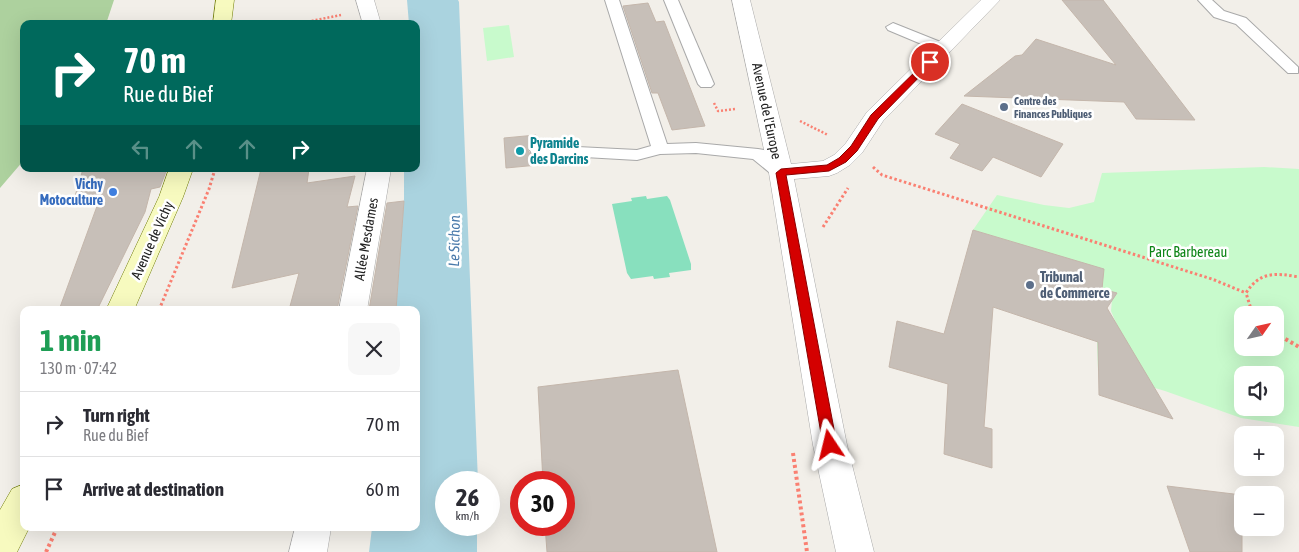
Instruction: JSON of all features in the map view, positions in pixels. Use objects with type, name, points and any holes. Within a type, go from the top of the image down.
[{"type":"main road","points":[[222,20],[225,0]]},
{"type":"main road","name":"Avenue de Vichy","points":[[122,306],[171,197],[180,172]]},
{"type":"main road","points":[[0,546],[20,508]]},
{"type":"street","name":"Avenue de l'Europe","points":[[741,0],[781,173],[830,445],[853,550]]},
{"type":"street","points":[[781,173],[829,168],[842,160],[854,148],[874,117],[991,0]]},
{"type":"street","name":"Allée Mesdames","points":[[354,306],[378,172]]},
{"type":"street","points":[[308,552],[312,531]]},
{"type":"lane","points":[[612,0],[660,149]]},
{"type":"lane","points":[[671,0],[706,84]]},
{"type":"lane","points":[[1205,0],[1219,14],[1241,21],[1293,70]]},
{"type":"lane","points":[[893,27],[943,48]]},
{"type":"lane","points":[[538,150],[637,154],[660,149],[696,148],[758,154],[781,173]]},
{"type":"path","points":[[318,20],[368,11]]},
{"type":"path","points":[[706,84],[718,111],[743,108]]},
{"type":"path","points":[[854,148],[882,175],[1203,276],[1246,293]]},
{"type":"path","points":[[161,306],[206,198],[214,172]]},
{"type":"path","points":[[1250,306],[1246,293],[1251,282],[1262,276],[1284,274],[1299,277]]},
{"type":"path","points":[[1284,338],[1299,347]]},
{"type":"path","points":[[46,552],[56,531]]},
{"type":"green space","points":[[0,0],[114,0],[107,20],[20,20],[20,165],[0,188]]},
{"type":"green space","points":[[509,25],[514,57],[487,61],[483,28]]},
{"type":"green space","name":"Parc Barbereau","points":[[1264,167],[1299,169],[1299,427],[1235,416],[1284,416],[1284,366],[1234,366],[1234,416],[1165,391],[1098,371],[1097,341],[1117,325],[1111,311],[1112,300],[1102,289],[1103,269],[973,230],[997,195],[1069,208],[1094,202],[1102,173]]},
{"type":"green space","points":[[646,196],[647,199],[667,196],[670,200],[691,264],[691,270],[669,273],[670,277],[654,279],[653,276],[631,279],[627,273],[612,204],[632,201],[631,198]]},
{"type":"water","name":"Le Sichon","points":[[407,0],[458,0],[459,2],[478,471],[435,471],[435,536],[477,536],[477,552],[369,552],[372,531],[420,531],[420,306],[396,306],[404,199],[404,172],[420,172],[420,20],[409,20]]},
{"type":"building","points":[[1062,0],[1103,0],[1195,120],[1136,119],[1124,102],[964,96],[1015,56],[1022,55],[1036,39],[1116,65]]},
{"type":"building","points":[[648,3],[656,22],[664,21],[705,126],[672,130],[658,93],[652,93],[623,6]]},
{"type":"building","points":[[962,104],[1063,144],[1041,177],[993,157],[982,171],[950,158],[960,144],[935,134]]},
{"type":"building","name":"Pyramide des Darcins","points":[[536,135],[537,143],[530,145],[528,151],[532,156],[538,156],[538,165],[506,168],[504,138]]},
{"type":"building","points":[[82,172],[166,172],[160,187],[151,189],[145,212],[99,306],[60,306],[100,198],[73,203]]},
{"type":"building","points":[[260,172],[309,172],[307,183],[355,176],[347,207],[358,206],[338,306],[290,306],[299,273],[232,288]]},
{"type":"building","points":[[404,201],[396,306],[370,306],[387,203]]},
{"type":"building","points":[[973,230],[1104,269],[1102,289],[1117,293],[1107,308],[1173,419],[1099,395],[1098,342],[993,307],[984,427],[992,429],[992,468],[944,454],[948,384],[889,367],[897,321],[944,334]]},
{"type":"building","points":[[678,370],[717,552],[547,552],[546,536],[575,536],[575,471],[542,471],[538,387]]},
{"type":"building","points":[[1167,486],[1234,494],[1234,536],[1242,536],[1242,552],[1190,552]]},
{"type":"place","name":"Centre des Finances Publiques","points":[[1004,107]]},
{"type":"place","name":"Pyramide des Darcins","points":[[520,151]]},
{"type":"place","name":"Vichy Motoculture","points":[[113,192]]},
{"type":"place","name":"Tribunal de Commerce","points":[[1030,285]]},
{"type":"route","points":[[830,445],[781,173],[829,168],[842,160],[854,148],[874,117],[930,62]]}]
